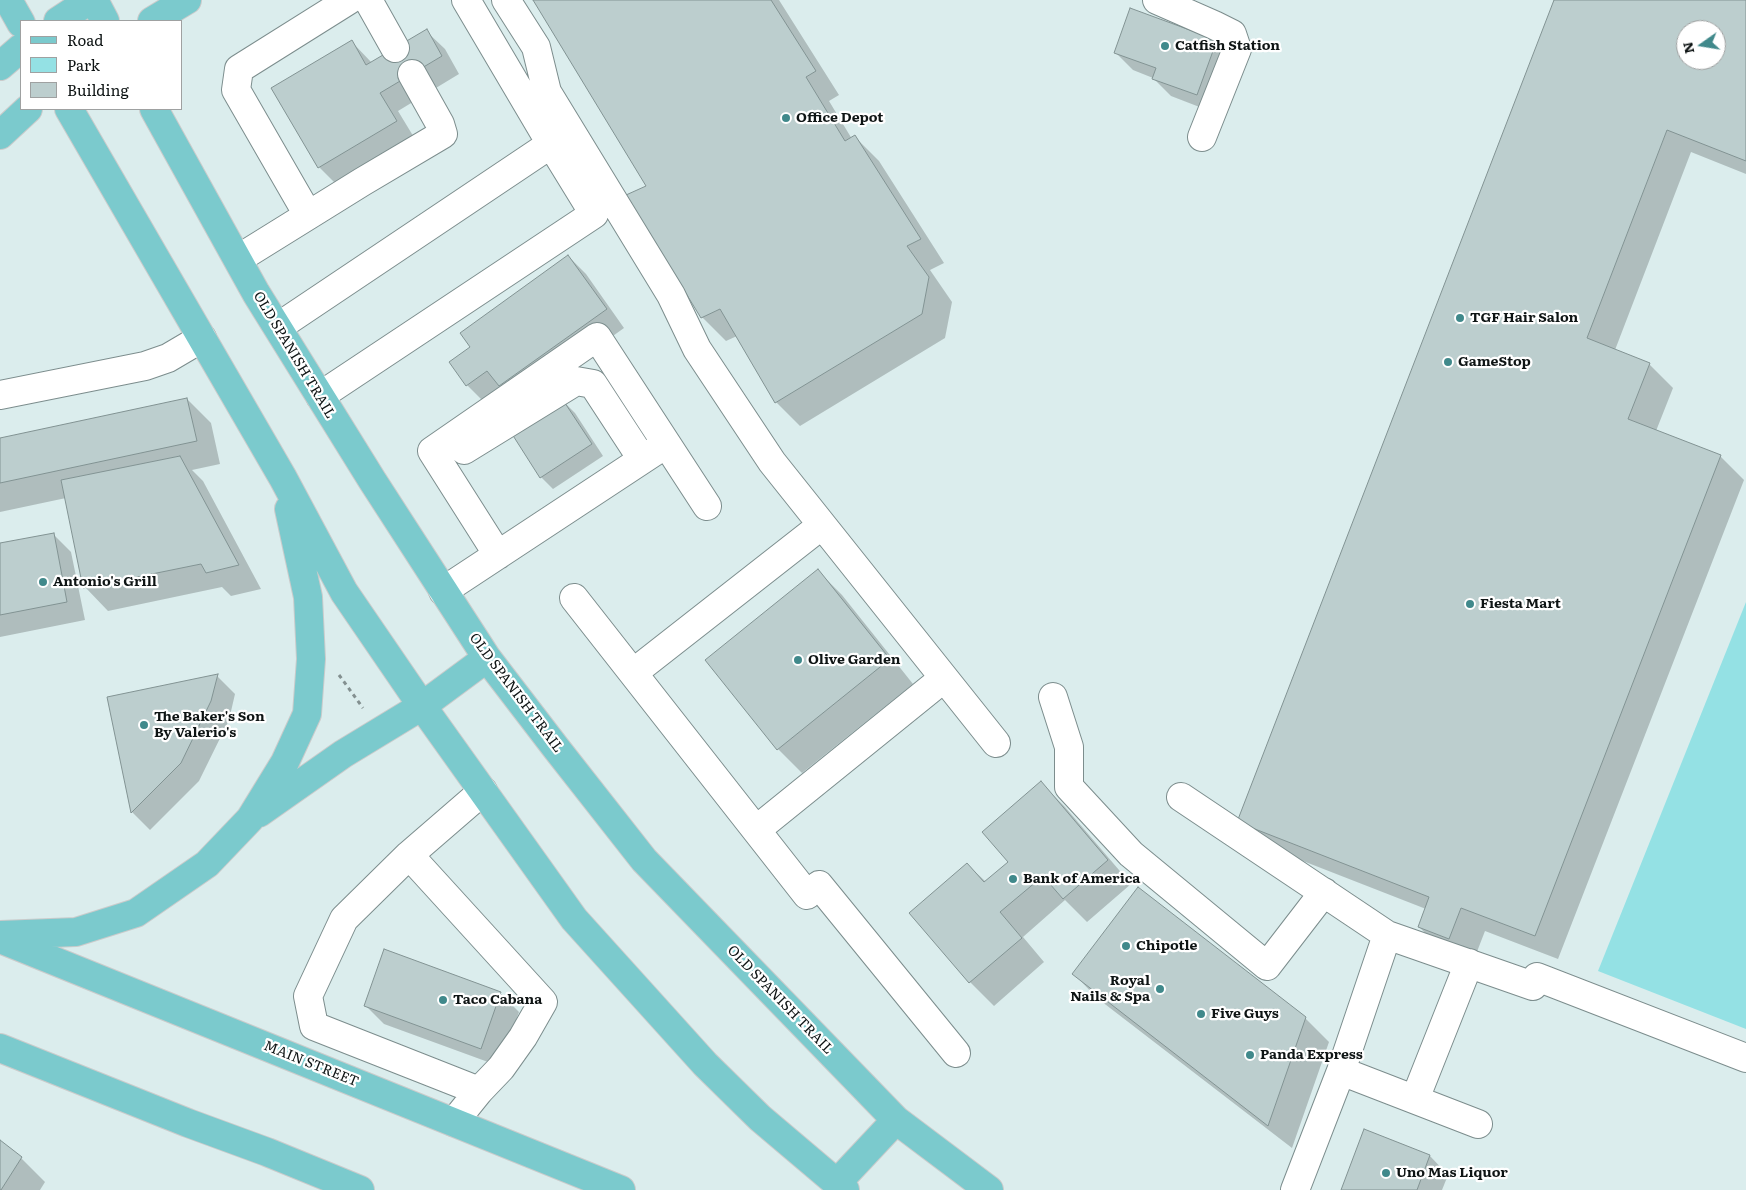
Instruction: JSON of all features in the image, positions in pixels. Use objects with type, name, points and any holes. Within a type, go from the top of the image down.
[{"type":"main road","points":[[8,0],[20,21]]},
{"type":"main road","points":[[60,20],[90,0]]},
{"type":"main road","points":[[94,0],[104,20]]},
{"type":"main road","points":[[154,20],[187,0]]},
{"type":"main road","points":[[0,66],[20,49]]},
{"type":"main road","points":[[0,135],[27,110]]},
{"type":"main road","points":[[70,110],[283,478],[344,592],[422,706],[574,919],[704,1064],[760,1118],[840,1187],[896,1120]]},
{"type":"main road","name":"OLD SPANISH TRAIL","points":[[155,110],[278,327],[487,658],[644,860],[896,1120],[988,1190]]},
{"type":"main road","points":[[0,935],[76,932],[136,913],[208,864],[250,819],[285,762],[306,714],[310,659],[308,597],[283,478]]},
{"type":"main road","points":[[250,819],[343,754],[422,706],[487,658]]},
{"type":"main road","name":"MAIN STREET","points":[[0,939],[621,1190]]},
{"type":"main road","points":[[0,1048],[188,1123],[268,1152],[360,1190]]},
{"type":"lane","points":[[308,215],[236,90],[238,69],[349,0]]},
{"type":"lane","points":[[368,0],[395,48]]},
{"type":"lane","points":[[466,0],[671,295],[696,349],[772,462],[996,743]]},
{"type":"lane","points":[[320,396],[594,214],[561,137],[536,47],[506,0]]},
{"type":"lane","points":[[1157,0],[1214,24],[1232,34],[1237,49],[1202,137]]},
{"type":"lane","points":[[238,259],[443,134],[440,124],[412,74]]},
{"type":"lane","points":[[278,327],[561,137]]},
{"type":"lane","points":[[498,555],[432,451],[597,337],[707,506]]},
{"type":"lane","points":[[0,395],[145,366],[168,358],[202,338]]},
{"type":"lane","points":[[441,465],[576,381],[593,384],[642,459]]},
{"type":"lane","points":[[443,591],[666,444]]},
{"type":"lane","points":[[633,673],[822,525]]},
{"type":"lane","points":[[574,598],[756,830],[813,890],[956,1054]]},
{"type":"lane","points":[[756,830],[944,678]]},
{"type":"lane","points":[[1052,697],[1069,747],[1069,787],[1131,854],[1267,966],[1324,892]]},
{"type":"lane","points":[[480,1091],[314,1026],[308,996],[344,919],[409,855],[483,791]]},
{"type":"lane","points":[[1181,797],[1387,935],[1469,963],[1535,982],[1746,1058]]},
{"type":"lane","points":[[409,855],[543,1002],[524,1037],[501,1068],[454,1122]]},
{"type":"lane","points":[[1296,1190],[1341,1070],[1387,935]]},
{"type":"lane","points":[[1415,1099],[1469,963]]},
{"type":"lane","points":[[1341,1070],[1478,1124]]},
{"type":"path","points":[[338,674],[364,710]]},
{"type":"green space","points":[[1746,602],[1746,1029],[1598,971]]},
{"type":"building","points":[[533,0],[771,0],[816,71],[806,77],[845,141],[855,135],[921,239],[907,246],[929,277],[922,314],[775,403],[720,309],[701,318],[626,195],[646,186]]},
{"type":"building","points":[[1554,0],[1746,0],[1746,161],[1667,130],[1587,338],[1650,363],[1628,419],[1721,455],[1535,936],[1461,908],[1449,939],[1418,927],[1429,897],[1237,822]]},
{"type":"building","name":"Catfish Station","points":[[1130,8],[1217,40],[1197,95],[1152,79],[1156,68],[1114,53]]},
{"type":"building","points":[[427,29],[442,56],[380,93],[397,121],[318,168],[271,88],[352,40],[366,65]]},
{"type":"building","points":[[568,255],[607,309],[499,386],[487,371],[466,386],[449,362],[470,347],[460,333]]},
{"type":"building","points":[[187,398],[197,441],[0,483],[0,438]]},
{"type":"building","points":[[563,400],[592,444],[540,478],[512,434]]},
{"type":"building","points":[[180,456],[239,565],[206,573],[201,564],[83,588],[61,480]]},
{"type":"building","points":[[54,533],[67,602],[0,615],[0,543]]},
{"type":"building","name":"Olive Garden","points":[[818,569],[890,659],[777,750],[705,660]]},
{"type":"building","points":[[218,674],[211,701],[181,763],[131,813],[107,697]]},
{"type":"building","name":"Bank of America","points":[[1041,781],[1108,860],[1063,899],[1043,876],[1000,912],[1022,938],[969,983],[909,913],[967,863],[984,882],[1008,862],[982,832]]},
{"type":"building","points":[[1138,887],[1306,1017],[1268,1126],[1072,974]]},
{"type":"building","points":[[384,949],[501,992],[481,1049],[364,1006]]},
{"type":"building","name":"Uno Mas Liquor","points":[[1364,1129],[1430,1155],[1417,1190],[1341,1190]]},
{"type":"building","points":[[0,1140],[22,1157],[1,1190],[0,1190]]},
{"type":"place","name":"Catfish Station","points":[[1165,46]]},
{"type":"place","name":"Office Depot","points":[[786,118]]},
{"type":"place","name":"TGF Hair Salon","points":[[1460,318]]},
{"type":"place","name":"GameStop","points":[[1448,362]]},
{"type":"place","name":"Antonio's Grill","points":[[43,582]]},
{"type":"place","name":"Fiesta Mart","points":[[1470,604]]},
{"type":"place","name":"Olive Garden","points":[[798,660]]},
{"type":"place","name":"The Baker's Son By Valerio's","points":[[144,725]]},
{"type":"place","name":"Bank of America","points":[[1013,879]]},
{"type":"place","name":"Chipotle","points":[[1126,946]]},
{"type":"place","name":"Royal Nails & Spa","points":[[1160,989]]},
{"type":"place","name":"Taco Cabana","points":[[443,1000]]},
{"type":"place","name":"Five Guys","points":[[1201,1014]]},
{"type":"place","name":"Panda Express","points":[[1250,1055]]},
{"type":"place","name":"Uno Mas Liquor","points":[[1386,1173]]}]
